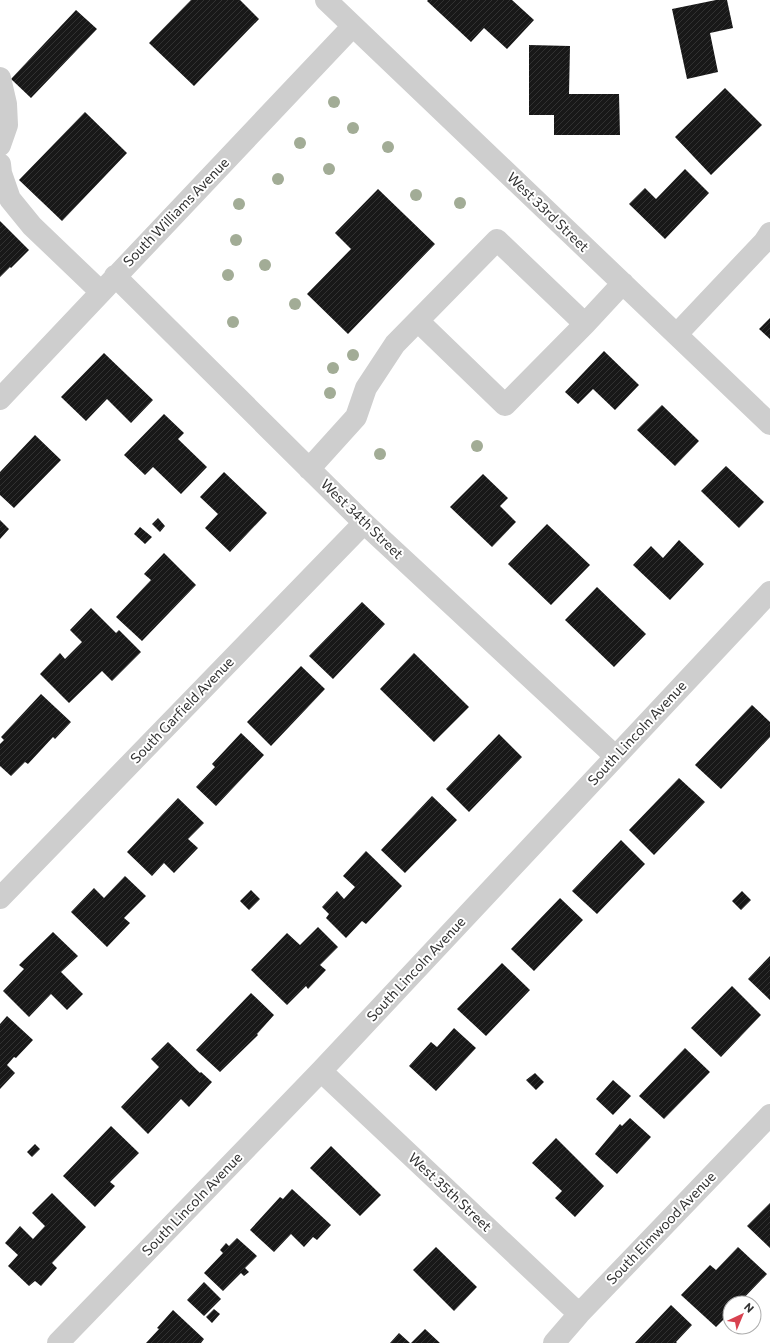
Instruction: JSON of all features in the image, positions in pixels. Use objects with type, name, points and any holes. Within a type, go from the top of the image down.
[{"type":"street","name":"West 33rd Street","points":[[326,0],[770,424]]},
{"type":"street","name":"South Williams Avenue","points":[[0,399],[353,26]]},
{"type":"street","points":[[0,78],[6,104],[7,125],[0,145]]},
{"type":"street","name":"West 34th Street","points":[[0,164],[1,173],[10,199],[32,226],[108,284],[309,469],[364,523],[615,756]]},
{"type":"street","points":[[677,334],[764,242],[770,233]]},
{"type":"street","points":[[309,469],[356,417],[366,388],[396,344],[497,240],[584,324]]},
{"type":"street","points":[[418,321],[505,405],[623,283]]},
{"type":"street","name":"South Garfield Avenue","points":[[0,898],[364,523]]},
{"type":"street","name":"South Lincoln Avenue","points":[[58,1343],[321,1071],[770,592]]},
{"type":"street","name":"West 35th Street","points":[[321,1071],[579,1314]]},
{"type":"street","name":"South Elmwood Avenue","points":[[554,1343],[579,1314],[770,1115]]},
{"type":"building","points":[[191,0],[240,0],[259,19],[194,86],[149,43]]},
{"type":"building","points":[[512,0],[534,20],[507,49],[484,28],[471,42],[427,1]]},
{"type":"building","points":[[716,0],[727,0],[733,28],[710,33],[718,72],[687,79],[672,9]]},
{"type":"building","points":[[76,10],[97,29],[31,98],[11,79]]},
{"type":"building","points":[[529,45],[570,46],[569,94],[619,94],[620,135],[554,135],[554,115],[529,115]]},
{"type":"building","points":[[725,88],[762,125],[711,175],[675,137]]},
{"type":"building","points":[[85,112],[127,153],[62,221],[19,180]]},
{"type":"building","points":[[685,169],[709,193],[665,239],[629,204],[645,188],[656,199]]},
{"type":"building","points":[[378,189],[435,244],[348,334],[307,294],[351,249],[335,233]]},
{"type":"building","points":[[0,221],[29,250],[0,277]]},
{"type":"building","points":[[770,318],[770,339],[759,329]]},
{"type":"building","points":[[604,351],[639,385],[615,410],[593,389],[578,404],[565,392]]},
{"type":"building","points":[[104,353],[153,400],[131,423],[107,399],[86,421],[61,397]]},
{"type":"building","points":[[662,405],[699,441],[675,466],[637,430]]},
{"type":"building","points":[[164,414],[184,433],[178,439],[207,467],[181,494],[153,467],[145,475],[124,455]]},
{"type":"building","points":[[35,435],[61,460],[14,508],[0,495],[0,472]]},
{"type":"building","points":[[726,466],[764,502],[739,528],[701,491]]},
{"type":"building","points":[[224,472],[267,513],[230,552],[205,528],[218,514],[200,497]]},
{"type":"building","points":[[483,474],[508,498],[500,506],[516,522],[492,547],[450,507]]},
{"type":"building","points":[[158,518],[165,526],[160,532],[152,524]]},
{"type":"building","points":[[0,520],[9,529],[0,539]]},
{"type":"building","points":[[547,524],[590,565],[551,605],[508,564]]},
{"type":"building","points":[[140,527],[152,537],[145,544],[134,534]]},
{"type":"building","points":[[679,540],[704,564],[670,600],[633,565],[651,546],[663,558]]},
{"type":"building","points":[[164,553],[196,585],[142,641],[116,617],[151,580],[144,574]]},
{"type":"building","points":[[597,587],[646,634],[614,667],[565,620]]},
{"type":"building","points":[[362,602],[385,624],[333,679],[309,656]]},
{"type":"building","points":[[91,608],[116,633],[119,630],[141,652],[112,681],[102,671],[69,703],[40,674],[60,653],[65,659],[82,642],[70,630]]},
{"type":"building","points":[[414,653],[469,707],[434,742],[380,689]]},
{"type":"building","points":[[301,666],[325,689],[271,746],[247,722]]},
{"type":"building","points":[[41,694],[71,722],[55,739],[53,737],[28,764],[25,762],[11,776],[0,766],[0,744],[4,740],[1,737]]},
{"type":"building","points":[[752,705],[770,722],[770,737],[721,789],[695,765]]},
{"type":"building","points":[[241,733],[264,755],[216,806],[196,787],[215,767],[212,764]]},
{"type":"building","points":[[499,734],[522,757],[469,812],[446,789]]},
{"type":"building","points":[[679,778],[705,802],[654,855],[629,830]]},
{"type":"building","points":[[432,796],[457,820],[405,873],[381,850]]},
{"type":"building","points":[[178,798],[204,823],[188,839],[198,848],[174,873],[164,863],[152,876],[127,852]]},
{"type":"building","points":[[621,840],[645,864],[597,914],[572,891]]},
{"type":"building","points":[[366,851],[402,886],[366,924],[362,921],[346,938],[326,918],[329,914],[322,907],[337,891],[344,899],[355,887],[343,876]]},
{"type":"building","points":[[125,876],[146,896],[124,918],[130,923],[107,947],[71,912],[94,888],[104,898]]},
{"type":"building","points":[[251,890],[260,899],[249,910],[240,901]]},
{"type":"building","points":[[742,891],[751,900],[741,910],[732,901]]},
{"type":"building","points":[[560,898],[583,920],[534,971],[511,949]]},
{"type":"building","points":[[318,927],[338,947],[320,965],[326,970],[308,989],[306,986],[287,1005],[251,970],[287,933],[300,945]]},
{"type":"building","points":[[53,932],[78,956],[61,972],[83,994],[67,1010],[51,994],[29,1017],[3,991],[24,969],[19,965]]},
{"type":"building","points":[[770,956],[770,1000],[748,979]]},
{"type":"building","points":[[502,963],[530,990],[486,1036],[457,1009]]},
{"type":"building","points":[[732,986],[761,1015],[721,1057],[691,1028]]},
{"type":"building","points":[[251,993],[274,1015],[257,1034],[258,1035],[220,1072],[196,1050]]},
{"type":"building","points":[[7,1016],[33,1040],[7,1065],[15,1073],[0,1089],[0,1024]]},
{"type":"building","points":[[454,1028],[476,1048],[436,1091],[409,1066],[431,1042],[437,1047]]},
{"type":"building","points":[[168,1042],[200,1073],[201,1072],[212,1082],[189,1107],[181,1099],[148,1134],[121,1107],[159,1067],[151,1059]]},
{"type":"building","points":[[685,1048],[710,1072],[664,1119],[639,1096]]},
{"type":"building","points":[[535,1073],[544,1082],[536,1090],[526,1080]]},
{"type":"building","points":[[613,1080],[631,1096],[613,1115],[596,1099]]},
{"type":"building","points":[[630,1118],[651,1137],[617,1174],[595,1154],[620,1124],[622,1126]]},
{"type":"building","points":[[111,1126],[139,1153],[110,1182],[115,1186],[95,1207],[63,1176]]},
{"type":"building","points":[[556,1138],[604,1186],[575,1217],[555,1198],[562,1191],[532,1163]]},
{"type":"building","points":[[35,1144],[40,1149],[32,1157],[27,1152]]},
{"type":"building","points":[[331,1146],[381,1195],[360,1216],[310,1168]]},
{"type":"building","points":[[292,1189],[331,1225],[317,1240],[313,1237],[304,1247],[291,1234],[274,1252],[250,1230],[280,1197],[283,1199]]},
{"type":"building","points":[[52,1193],[86,1227],[52,1263],[57,1268],[41,1286],[35,1281],[29,1286],[8,1266],[18,1255],[5,1243],[20,1226],[33,1239],[45,1226],[32,1213]]},
{"type":"building","points":[[770,1203],[770,1248],[747,1226]]},
{"type":"building","points":[[237,1238],[257,1256],[245,1268],[249,1272],[244,1276],[241,1273],[223,1291],[204,1273],[223,1253],[220,1250],[226,1243],[229,1246]]},
{"type":"building","points":[[436,1247],[477,1287],[454,1311],[413,1270]]},
{"type":"building","points":[[738,1247],[767,1274],[747,1295],[722,1295],[722,1321],[716,1327],[681,1295],[710,1265],[716,1270]]},
{"type":"building","points":[[204,1282],[221,1299],[204,1316],[187,1300]]},
{"type":"building","points":[[671,1305],[692,1325],[676,1342],[677,1343],[635,1343]]},
{"type":"building","points":[[214,1309],[220,1314],[212,1323],[206,1317]]},
{"type":"building","points":[[173,1310],[204,1339],[201,1343],[146,1343]]},
{"type":"building","points":[[425,1329],[440,1343],[411,1343]]},
{"type":"building","points":[[399,1333],[410,1343],[390,1343]]}]
